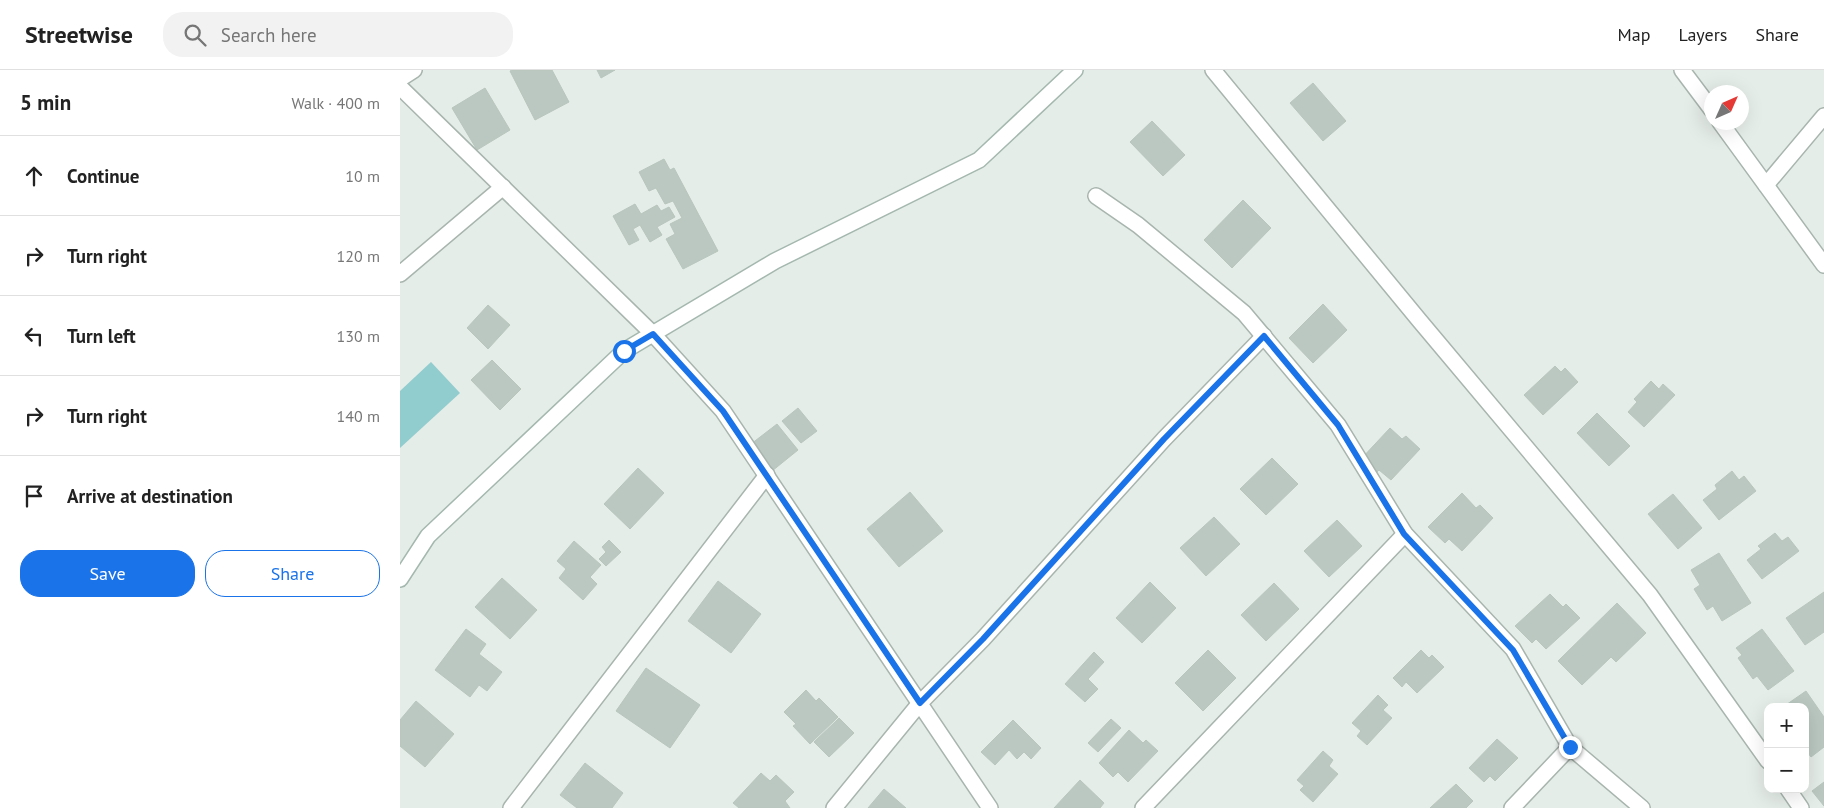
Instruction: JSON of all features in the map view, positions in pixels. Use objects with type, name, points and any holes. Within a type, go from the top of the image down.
[{"type":"street","points":[[400,79],[414,70]]},
{"type":"street","points":[[400,579],[428,536],[624,351],[775,261],[979,160],[1076,70]]},
{"type":"street","points":[[1213,70],[1419,320],[1650,595],[1764,755]]},
{"type":"street","points":[[1682,70],[1704,99]]},
{"type":"street","points":[[400,87],[653,334],[723,411],[990,808]]},
{"type":"street","points":[[1766,185],[1824,116]]},
{"type":"street","points":[[1726,130],[1824,265]]},
{"type":"street","points":[[400,274],[503,187]]},
{"type":"street","points":[[1096,196],[1138,225],[1244,312],[1338,425],[1404,534],[1513,650],[1570,747],[1642,808]]},
{"type":"street","points":[[834,808],[920,703],[983,639],[1164,439],[1264,336]]},
{"type":"street","points":[[511,808],[766,475]]},
{"type":"street","points":[[1142,808],[1404,534]]},
{"type":"street","points":[[1512,808],[1570,747]]},
{"type":"street","points":[[1791,793],[1801,808]]},
{"type":"water","points":[[431,362],[460,393],[400,448],[400,391]]},
{"type":"building","points":[[552,70],[569,102],[535,120],[510,71]]},
{"type":"building","points":[[597,70],[615,70],[601,78]]},
{"type":"building","points":[[1313,83],[1346,121],[1323,141],[1290,103]]},
{"type":"building","points":[[485,88],[510,130],[477,150],[452,108]]},
{"type":"building","points":[[1152,121],[1185,155],[1163,176],[1130,142]]},
{"type":"building","points":[[664,159],[670,170],[674,168],[718,251],[683,269],[666,239],[675,234],[670,224],[682,218],[673,201],[665,204],[656,188],[649,191],[639,172]]},
{"type":"building","points":[[1243,200],[1271,228],[1232,268],[1204,240]]},
{"type":"building","points":[[635,204],[641,214],[657,205],[661,211],[669,207],[675,217],[657,227],[662,235],[650,242],[640,225],[633,229],[639,240],[629,245],[613,216]]},
{"type":"building","points":[[1323,304],[1347,330],[1313,363],[1289,338]]},
{"type":"building","points":[[488,305],[510,325],[488,349],[467,328]]},
{"type":"building","points":[[492,360],[521,389],[500,410],[471,380]]},
{"type":"building","points":[[1555,366],[1561,372],[1565,368],[1578,382],[1543,415],[1524,395]]},
{"type":"building","points":[[1651,381],[1659,389],[1663,384],[1675,395],[1644,427],[1628,412],[1637,402],[1634,399]]},
{"type":"building","points":[[798,408],[817,431],[801,443],[782,421]]},
{"type":"building","points":[[1597,413],[1630,446],[1609,466],[1577,433]]},
{"type":"building","points":[[777,424],[798,450],[772,471],[751,444]]},
{"type":"building","points":[[1390,428],[1402,439],[1406,436],[1420,449],[1391,480],[1379,470],[1376,473],[1361,459]]},
{"type":"building","points":[[1272,458],[1298,484],[1266,515],[1240,489]]},
{"type":"building","points":[[638,468],[664,493],[630,529],[604,504]]},
{"type":"building","points":[[1732,471],[1739,480],[1744,476],[1756,491],[1719,520],[1703,500],[1717,489],[1715,485]]},
{"type":"building","points":[[910,492],[943,531],[899,567],[867,529]]},
{"type":"building","points":[[1462,493],[1476,508],[1480,505],[1493,518],[1462,551],[1449,539],[1445,543],[1428,527]]},
{"type":"building","points":[[1673,494],[1702,528],[1678,549],[1648,514]]},
{"type":"building","points":[[1214,517],[1240,544],[1206,576],[1180,548]]},
{"type":"building","points":[[1337,520],[1362,546],[1329,577],[1304,551]]},
{"type":"building","points":[[1775,533],[1782,541],[1788,537],[1799,551],[1762,579],[1747,560],[1761,549],[1758,546]]},
{"type":"building","points":[[609,540],[621,552],[606,566],[599,559],[606,552],[602,547]]},
{"type":"building","points":[[574,541],[601,565],[590,577],[597,584],[583,600],[559,578],[566,569],[557,561]]},
{"type":"building","points":[[1719,553],[1751,603],[1722,621],[1713,606],[1707,610],[1694,589],[1700,585],[1691,570]]},
{"type":"building","points":[[502,578],[537,610],[510,639],[475,607]]},
{"type":"building","points":[[718,581],[761,614],[731,653],[688,621]]},
{"type":"building","points":[[1150,582],[1176,608],[1142,643],[1116,618]]},
{"type":"building","points":[[1274,583],[1299,609],[1266,641],[1241,615]]},
{"type":"building","points":[[1824,592],[1824,632],[1805,645],[1786,618]]},
{"type":"building","points":[[1550,594],[1563,607],[1566,604],[1580,618],[1546,649],[1536,639],[1532,643],[1515,626]]},
{"type":"building","points":[[1617,603],[1646,633],[1616,662],[1611,657],[1582,685],[1558,661]]},
{"type":"building","points":[[466,629],[486,644],[479,654],[502,672],[487,691],[479,685],[470,697],[435,670]]},
{"type":"building","points":[[1762,629],[1794,671],[1768,690],[1757,676],[1753,679],[1738,658],[1742,655],[1736,648]]},
{"type":"building","points":[[1208,650],[1236,678],[1203,711],[1175,683]]},
{"type":"building","points":[[1421,650],[1429,658],[1432,655],[1444,667],[1417,693],[1406,682],[1402,687],[1393,678]]},
{"type":"building","points":[[1094,652],[1104,662],[1088,679],[1098,689],[1085,702],[1065,684]]},
{"type":"building","points":[[646,668],[700,705],[670,748],[616,711]]},
{"type":"building","points":[[806,690],[816,701],[819,698],[838,717],[810,744],[793,726],[796,724],[784,712]]},
{"type":"building","points":[[1806,691],[1824,717],[1824,747],[1811,757],[1809,754],[1809,703],[1789,703]]},
{"type":"building","points":[[1378,695],[1388,705],[1383,710],[1392,718],[1367,745],[1357,736],[1361,731],[1352,723]]},
{"type":"building","points":[[416,701],[454,734],[425,767],[400,746],[400,720]]},
{"type":"building","points":[[839,718],[854,733],[829,757],[814,742]]},
{"type":"building","points":[[1111,719],[1121,728],[1098,752],[1088,743]]},
{"type":"building","points":[[1013,720],[1041,748],[1031,759],[1024,752],[1017,759],[1009,750],[995,765],[981,752]]},
{"type":"building","points":[[1129,730],[1143,743],[1146,740],[1158,751],[1128,782],[1118,772],[1113,777],[1099,763]]},
{"type":"building","points":[[1497,739],[1518,758],[1495,781],[1490,776],[1484,782],[1469,768]]},
{"type":"building","points":[[1323,751],[1333,760],[1329,766],[1338,774],[1313,802],[1300,790],[1304,786],[1297,780]]},
{"type":"building","points":[[585,763],[623,793],[612,808],[577,808],[560,795]]},
{"type":"building","points":[[761,773],[770,781],[776,775],[794,792],[785,801],[790,808],[739,808],[733,803]]},
{"type":"building","points":[[1080,780],[1104,803],[1100,808],[1054,808]]},
{"type":"building","points":[[1824,782],[1824,806],[1812,791]]},
{"type":"building","points":[[1456,784],[1473,801],[1466,808],[1430,808]]},
{"type":"building","points":[[884,789],[906,808],[868,808]]},
{"type":"route","points":[[624,351],[653,334],[723,411],[920,703],[983,639],[1164,439],[1264,336],[1338,425],[1404,534],[1513,650],[1570,747]]}]
